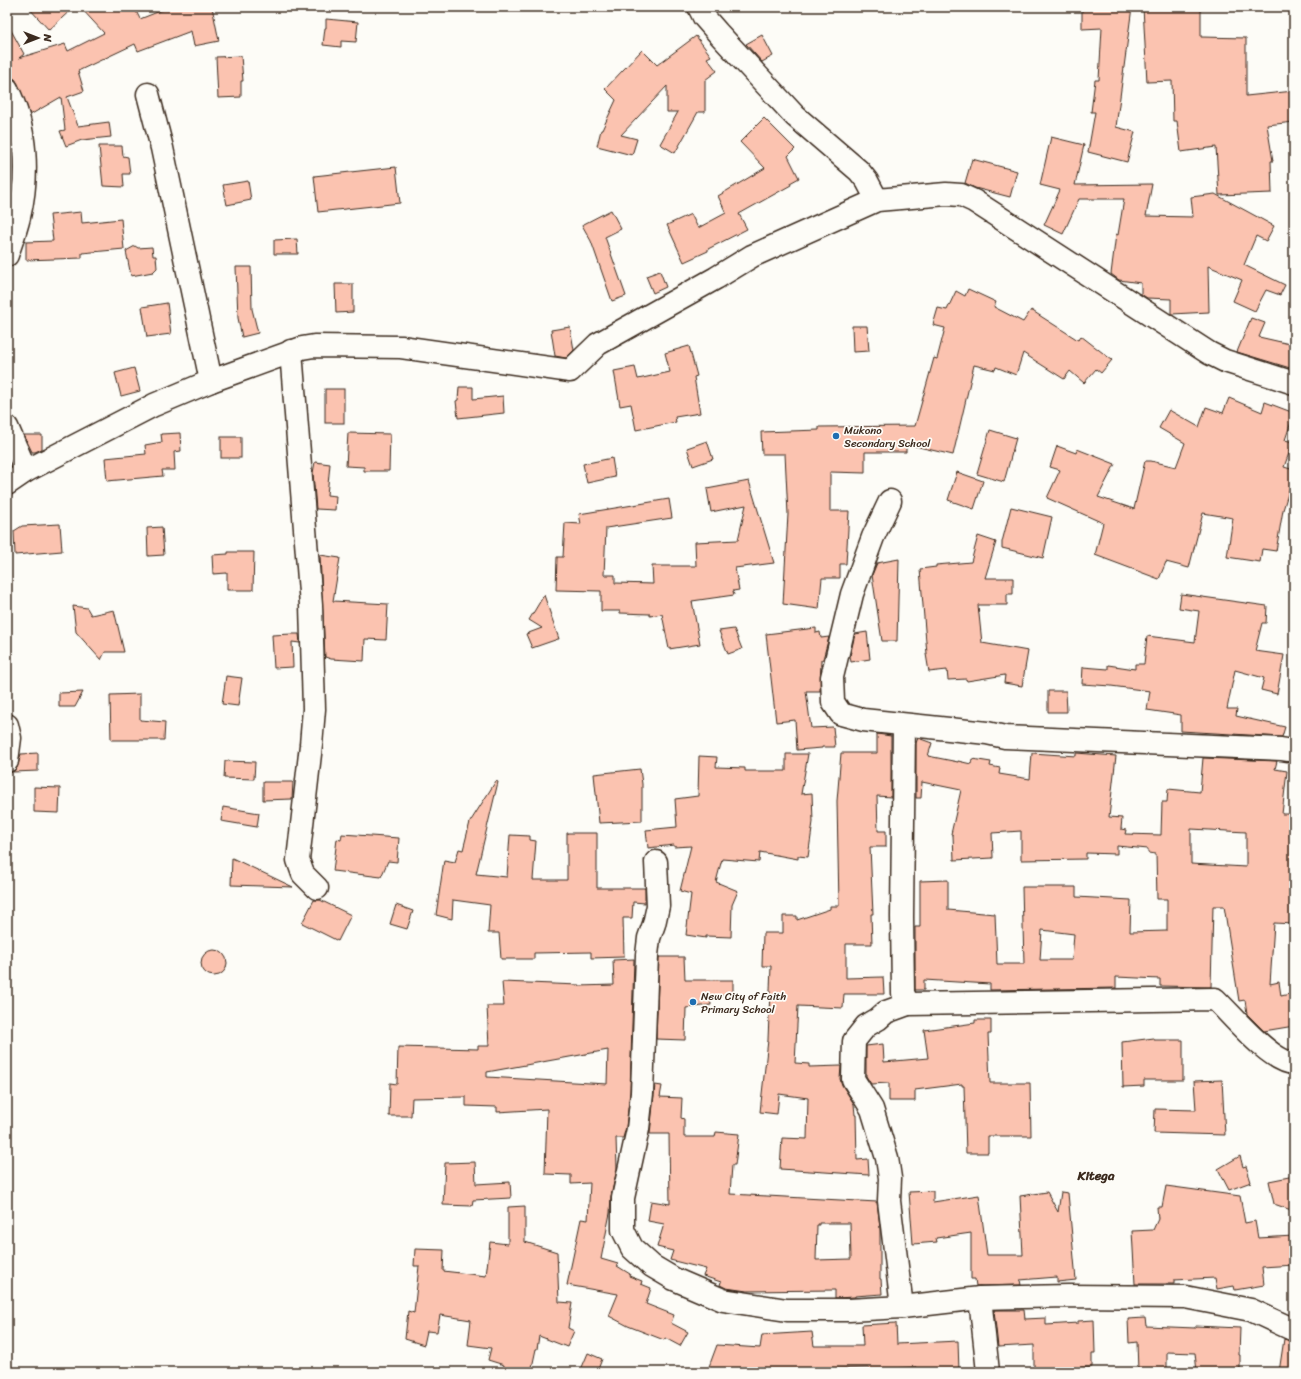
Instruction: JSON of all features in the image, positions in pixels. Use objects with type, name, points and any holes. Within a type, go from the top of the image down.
[{"type":"street","points":[[699,7],[704,17],[718,33],[795,116],[859,171],[867,181],[878,200]]},
{"type":"street","points":[[7,89],[15,104],[24,139],[24,185],[19,218],[7,255]]},
{"type":"street","points":[[148,94],[162,148],[211,381]]},
{"type":"street","points":[[7,484],[26,471],[154,405],[211,381],[291,352],[314,346],[401,346],[570,371],[598,344],[716,278],[752,256],[878,200],[946,194],[961,195],[981,205],[1209,353],[1225,361],[1294,383]]},
{"type":"street","points":[[291,352],[311,605],[314,709],[298,860],[303,874],[317,888]]},
{"type":"street","points":[[7,427],[26,471]]},
{"type":"street","points":[[890,501],[873,537],[852,594],[832,677],[833,702],[841,714],[863,720],[1017,738],[1281,749],[1294,751]]},
{"type":"street","points":[[7,725],[10,738],[7,761]]},
{"type":"street","points":[[904,725],[902,917],[903,993],[908,1004]]},
{"type":"street","points":[[656,862],[658,906],[649,938],[647,955],[644,1068],[638,1129],[623,1198],[623,1230],[632,1248],[652,1266],[674,1279],[723,1300],[787,1310],[848,1310],[902,1307],[980,1298],[1068,1296],[1186,1297],[1251,1310],[1294,1330]]},
{"type":"street","points":[[902,1307],[890,1201],[890,1178],[887,1158],[872,1109],[853,1079],[854,1041],[866,1026],[886,1012],[908,1004],[1215,999],[1228,1014],[1271,1054],[1281,1060],[1294,1064]]},
{"type":"street","points":[[980,1298],[988,1372]]},
{"type":"building","points":[[28,7],[74,7],[49,30]]},
{"type":"building","points":[[80,7],[134,7],[140,19],[170,7],[212,7],[219,41],[194,46],[191,31],[138,51],[135,44],[78,71],[84,91],[67,97],[78,126],[109,122],[111,137],[82,140],[66,146],[60,131],[65,130],[61,97],[30,115],[18,84],[15,79],[10,77],[7,69],[7,23],[24,54],[19,58],[65,44],[68,51],[104,33]]},
{"type":"building","points":[[1082,7],[1132,7],[1116,127],[1135,132],[1127,162],[1088,152],[1095,112],[1091,112],[1095,80],[1099,80],[1102,28],[1082,29]]},
{"type":"building","points":[[1143,7],[1201,7],[1201,37],[1246,38],[1246,96],[1294,91],[1294,122],[1267,125],[1273,161],[1271,161],[1272,193],[1219,195],[1216,147],[1181,152],[1177,121],[1173,121],[1172,81],[1147,82]]},
{"type":"building","points":[[326,19],[358,22],[356,42],[341,41],[341,47],[323,45]]},
{"type":"building","points":[[762,35],[773,56],[762,62],[746,44]]},
{"type":"building","points":[[696,36],[711,56],[707,58],[717,71],[705,80],[705,112],[698,112],[675,153],[660,144],[678,112],[667,112],[667,86],[621,135],[637,139],[632,155],[597,146],[601,130],[616,100],[605,89],[642,50],[657,65]]},
{"type":"building","points":[[241,56],[243,81],[241,81],[241,97],[218,98],[216,57]]},
{"type":"building","points":[[764,118],[795,149],[788,156],[799,178],[790,183],[791,185],[739,214],[747,229],[708,249],[708,251],[684,262],[667,225],[691,214],[698,228],[726,213],[718,196],[765,168],[740,142]]},
{"type":"building","points":[[1051,137],[1084,145],[1075,185],[1152,184],[1146,216],[1193,217],[1191,197],[1215,194],[1274,226],[1266,241],[1256,236],[1244,265],[1285,285],[1280,295],[1266,290],[1255,311],[1233,301],[1242,280],[1208,266],[1209,312],[1171,314],[1171,299],[1147,298],[1141,294],[1141,283],[1119,280],[1111,274],[1116,234],[1118,235],[1124,199],[1079,199],[1063,234],[1044,225],[1060,190],[1040,185]]},
{"type":"building","points":[[99,146],[122,146],[123,156],[128,157],[130,174],[123,174],[124,187],[103,186]]},
{"type":"building","points":[[972,159],[1017,171],[1010,197],[975,188],[965,183]]},
{"type":"building","points":[[396,167],[400,203],[318,212],[314,176]]},
{"type":"building","points":[[248,181],[251,200],[227,205],[223,185]]},
{"type":"building","points":[[611,210],[621,229],[605,237],[626,296],[612,301],[591,241],[582,225]]},
{"type":"building","points":[[81,212],[82,223],[121,219],[124,249],[82,253],[82,258],[26,260],[26,242],[53,241],[50,215]]},
{"type":"building","points":[[297,239],[298,254],[274,254],[274,240]]},
{"type":"building","points":[[135,246],[138,248],[152,247],[153,256],[156,256],[157,268],[153,272],[131,276],[126,251]]},
{"type":"building","points":[[236,267],[251,267],[252,309],[258,333],[242,337],[238,318]]},
{"type":"building","points":[[660,271],[666,287],[653,293],[646,276]]},
{"type":"building","points":[[335,284],[353,284],[353,312],[336,313]]},
{"type":"building","points":[[968,289],[996,302],[994,307],[1023,322],[1031,310],[1078,340],[1081,336],[1112,360],[1101,373],[1096,369],[1084,383],[1070,371],[1064,379],[1023,353],[1016,375],[996,367],[995,370],[974,365],[953,455],[906,444],[906,452],[865,452],[865,473],[830,472],[830,511],[849,511],[846,564],[840,564],[840,578],[822,578],[819,609],[783,604],[788,514],[785,454],[762,454],[761,432],[819,430],[819,427],[915,426],[934,358],[937,359],[945,328],[933,325],[938,308],[947,310],[956,291],[965,296]]},
{"type":"building","points":[[167,303],[171,334],[147,337],[142,307]]},
{"type":"building","points":[[1251,318],[1265,323],[1259,337],[1294,345],[1290,368],[1237,352]]},
{"type":"building","points":[[852,326],[867,326],[869,351],[853,352]]},
{"type":"building","points":[[570,327],[574,350],[566,358],[555,356],[551,330]]},
{"type":"building","points":[[689,346],[697,376],[694,377],[700,413],[675,417],[676,422],[636,430],[631,404],[620,406],[614,371],[635,367],[638,379],[670,372],[665,353]]},
{"type":"building","points":[[134,368],[140,391],[121,396],[115,373]]},
{"type":"building","points":[[459,387],[473,387],[473,399],[503,396],[504,413],[458,418],[456,401],[458,400]]},
{"type":"building","points":[[325,389],[344,389],[344,423],[325,423]]},
{"type":"building","points":[[1229,398],[1262,412],[1265,402],[1294,413],[1285,440],[1293,442],[1284,467],[1294,470],[1294,474],[1283,510],[1276,551],[1262,549],[1260,562],[1227,557],[1233,518],[1203,513],[1189,568],[1166,562],[1159,579],[1095,555],[1103,523],[1047,498],[1060,470],[1050,467],[1057,446],[1076,453],[1077,449],[1115,464],[1098,497],[1134,509],[1145,461],[1176,467],[1185,443],[1159,428],[1169,410],[1199,427],[1206,407],[1223,413]]},
{"type":"building","points":[[990,430],[1016,438],[1004,482],[977,474]]},
{"type":"building","points":[[180,433],[181,451],[174,452],[175,470],[162,470],[163,476],[107,481],[105,458],[146,454],[145,445],[162,442],[161,434]]},
{"type":"building","points":[[348,433],[390,434],[389,471],[364,471],[364,467],[346,466]]},
{"type":"building","points":[[24,435],[42,435],[42,449],[32,452]]},
{"type":"building","points":[[221,437],[241,437],[241,458],[221,458]]},
{"type":"building","points":[[707,441],[713,459],[693,466],[687,448]]},
{"type":"building","points":[[612,458],[615,477],[587,483],[583,464]]},
{"type":"building","points":[[315,462],[330,464],[327,495],[336,496],[335,510],[316,509],[313,473]]},
{"type":"building","points":[[957,472],[983,481],[974,509],[948,500]]},
{"type":"building","points":[[749,481],[774,563],[735,568],[739,590],[733,591],[734,595],[692,601],[700,644],[669,649],[662,614],[650,616],[650,614],[601,611],[601,591],[556,590],[557,557],[563,557],[565,523],[581,524],[579,514],[669,499],[672,518],[606,528],[604,575],[615,575],[615,583],[653,584],[652,566],[696,566],[695,542],[738,540],[746,505],[711,512],[707,489]]},
{"type":"building","points":[[1011,507],[1052,517],[1043,558],[1002,548],[1002,542]]},
{"type":"building","points":[[60,524],[62,551],[15,555],[14,531],[22,526]]},
{"type":"building","points":[[162,527],[164,555],[148,556],[147,528]]},
{"type":"building","points":[[978,536],[996,542],[985,578],[1013,578],[1013,594],[1007,594],[1007,605],[978,605],[982,643],[1028,651],[1022,686],[1004,683],[1005,675],[967,681],[966,679],[948,680],[947,670],[929,672],[926,654],[920,569],[936,567],[936,565],[971,562]]},
{"type":"building","points":[[228,552],[254,552],[253,590],[227,590],[227,573],[213,574],[212,555],[228,554]]},
{"type":"building","points":[[320,555],[340,558],[333,601],[388,604],[386,640],[365,639],[364,661],[331,659],[325,657]]},
{"type":"building","points":[[899,559],[897,641],[882,641],[872,575],[877,563]]},
{"type":"building","points":[[1181,594],[1267,606],[1266,623],[1262,623],[1255,651],[1284,655],[1277,694],[1261,690],[1264,678],[1235,670],[1227,709],[1237,709],[1236,716],[1285,727],[1282,737],[1181,731],[1181,715],[1147,710],[1150,691],[1082,684],[1083,667],[1108,669],[1108,665],[1135,669],[1135,664],[1144,664],[1147,636],[1195,642],[1199,611],[1179,608]]},
{"type":"building","points":[[544,595],[559,639],[532,648],[526,634],[542,628],[529,620]]},
{"type":"building","points":[[73,606],[87,608],[91,615],[114,610],[124,652],[105,652],[101,660],[76,632]]},
{"type":"building","points":[[816,628],[816,633],[820,632],[821,638],[829,637],[823,659],[821,660],[820,691],[806,691],[811,728],[833,727],[835,747],[797,750],[795,720],[776,722],[766,634]]},
{"type":"building","points":[[734,629],[742,649],[728,654],[719,631]]},
{"type":"building","points":[[867,632],[870,659],[851,662],[850,656],[855,634]]},
{"type":"building","points":[[299,634],[300,643],[292,642],[293,667],[274,668],[272,635]]},
{"type":"building","points":[[226,676],[242,678],[238,706],[222,704]]},
{"type":"building","points":[[1048,691],[1066,691],[1067,712],[1048,712]]},
{"type":"building","points":[[83,692],[75,707],[59,707],[59,693]]},
{"type":"building","points":[[140,694],[140,720],[165,722],[164,740],[111,740],[110,695]]},
{"type":"building","points":[[877,734],[891,736],[891,797],[877,796],[878,831],[886,831],[886,847],[870,847],[873,914],[871,914],[872,944],[846,944],[846,978],[883,977],[884,994],[844,994],[843,1008],[798,1006],[795,1063],[809,1064],[809,1067],[841,1066],[840,1079],[854,1104],[856,1115],[857,1160],[868,1159],[869,1175],[780,1169],[782,1138],[807,1139],[808,1098],[779,1094],[777,1114],[760,1112],[768,1040],[771,966],[762,966],[763,933],[783,933],[783,916],[797,916],[797,920],[830,909],[830,906],[839,906],[837,801],[841,753],[877,753]]},
{"type":"building","points":[[918,738],[932,743],[928,756],[971,764],[972,759],[991,762],[990,766],[1000,768],[999,774],[1030,779],[1032,753],[1076,756],[1076,753],[1116,756],[1109,817],[1122,818],[1121,829],[1126,830],[1125,834],[1161,835],[1162,802],[1167,802],[1168,789],[1200,792],[1203,758],[1277,761],[1275,769],[1287,771],[1282,814],[1290,814],[1290,838],[1294,838],[1294,924],[1274,923],[1270,984],[1279,982],[1281,996],[1294,993],[1294,1026],[1264,1031],[1247,1014],[1245,1000],[1239,1001],[1224,906],[1213,906],[1211,987],[1160,986],[1160,979],[1116,977],[1116,988],[990,990],[990,984],[924,980],[924,990],[915,990],[915,927],[920,927],[920,881],[948,880],[948,910],[995,914],[997,964],[1024,964],[1022,887],[1076,887],[1076,897],[1131,900],[1130,932],[1167,931],[1167,899],[1157,899],[1156,854],[1148,853],[1148,849],[1117,846],[1117,854],[1086,853],[1086,859],[1021,860],[1021,831],[992,833],[993,858],[954,860],[953,835],[951,834],[961,790],[922,782],[921,798],[916,798],[916,743]],"holes":[[[1191,829],[1246,832],[1246,867],[1191,864]],[[1042,930],[1074,934],[1072,960],[1040,960]]]},
{"type":"building","points":[[38,753],[38,771],[13,772],[17,768],[21,754]]},
{"type":"building","points":[[786,754],[808,754],[801,794],[812,793],[813,822],[808,857],[798,856],[798,859],[760,852],[759,862],[722,859],[716,882],[738,891],[732,905],[731,937],[706,936],[706,938],[686,935],[691,894],[680,891],[691,846],[674,847],[674,845],[648,848],[646,830],[677,827],[675,799],[698,796],[699,756],[717,757],[716,767],[745,768],[745,771],[786,771]]},
{"type":"building","points":[[225,761],[255,762],[254,779],[224,778]]},
{"type":"building","points":[[640,769],[642,784],[642,821],[599,823],[594,774]]},
{"type":"building","points":[[496,781],[498,782],[476,874],[507,877],[510,835],[530,836],[530,840],[536,841],[533,880],[567,880],[567,833],[597,833],[597,888],[645,888],[645,903],[633,902],[632,918],[623,918],[624,957],[591,958],[591,952],[534,953],[534,959],[501,959],[499,933],[488,933],[490,905],[453,900],[452,919],[436,915],[444,860],[455,862],[459,849],[463,850],[470,822]]},
{"type":"building","points":[[263,782],[293,782],[292,799],[263,800]]},
{"type":"building","points":[[34,787],[60,788],[59,813],[34,812]]},
{"type":"building","points":[[223,807],[259,813],[257,827],[221,821]]},
{"type":"building","points":[[342,834],[399,838],[397,862],[388,861],[381,877],[333,871],[337,839],[341,840]]},
{"type":"building","points":[[232,858],[293,887],[231,885]]},
{"type":"building","points":[[314,900],[320,900],[351,915],[338,941],[302,923]]},
{"type":"building","points":[[396,905],[413,911],[407,929],[390,924]]},
{"type":"building","points":[[214,950],[223,954],[227,963],[223,972],[214,976],[205,972],[201,963],[205,954]]},
{"type":"building","points":[[659,957],[684,957],[685,980],[733,980],[733,995],[710,996],[711,1005],[686,1008],[685,1040],[656,1039]]},
{"type":"building","points":[[634,959],[630,1092],[626,1127],[623,1138],[616,1138],[617,1169],[601,1259],[618,1264],[617,1266],[630,1274],[629,1276],[642,1281],[641,1284],[651,1288],[646,1304],[674,1315],[671,1323],[688,1332],[680,1346],[665,1338],[664,1340],[628,1326],[609,1316],[618,1294],[567,1285],[581,1219],[588,1220],[590,1183],[571,1184],[571,1175],[545,1174],[547,1109],[497,1112],[497,1107],[466,1106],[466,1097],[412,1098],[411,1116],[389,1116],[390,1083],[397,1084],[398,1047],[478,1049],[478,1046],[489,1046],[487,1006],[504,1006],[502,982],[579,986],[614,985],[613,960]],"holes":[[[608,1050],[607,1084],[487,1077],[487,1072]]]},
{"type":"building","points":[[975,1020],[991,1020],[991,1034],[988,1034],[990,1083],[1030,1083],[1031,1136],[988,1136],[988,1153],[966,1153],[964,1086],[962,1086],[962,1084],[915,1090],[915,1101],[889,1101],[889,1083],[871,1084],[866,1076],[866,1046],[883,1044],[884,1062],[928,1058],[924,1030],[975,1023]]},
{"type":"building","points":[[1154,1038],[1154,1040],[1183,1040],[1183,1080],[1144,1080],[1144,1086],[1123,1087],[1122,1042]]},
{"type":"building","points":[[1222,1080],[1225,1135],[1154,1133],[1155,1109],[1196,1110],[1194,1081]]},
{"type":"building","points":[[655,1085],[662,1086],[660,1097],[682,1098],[681,1118],[684,1119],[684,1137],[715,1137],[716,1132],[739,1134],[735,1165],[732,1165],[730,1194],[877,1202],[880,1227],[880,1279],[882,1294],[835,1298],[835,1290],[747,1291],[726,1288],[720,1285],[721,1282],[703,1276],[706,1269],[670,1260],[673,1251],[657,1247],[664,1224],[648,1221],[651,1201],[670,1204],[669,1134],[650,1134]],"holes":[[[819,1223],[850,1223],[851,1259],[816,1260],[817,1225],[819,1225]]]},
{"type":"building","points":[[1240,1156],[1243,1167],[1246,1166],[1251,1182],[1229,1190],[1218,1169]]},
{"type":"building","points":[[475,1162],[476,1184],[510,1182],[511,1198],[473,1200],[472,1206],[443,1205],[445,1163]]},
{"type":"building","points":[[1294,1176],[1294,1211],[1274,1204],[1269,1181]]},
{"type":"building","points":[[1166,1186],[1240,1196],[1245,1223],[1255,1221],[1258,1238],[1294,1236],[1294,1265],[1262,1267],[1264,1285],[1235,1290],[1234,1286],[1217,1289],[1215,1278],[1174,1280],[1174,1284],[1135,1284],[1132,1231],[1153,1230],[1158,1219],[1157,1207],[1162,1207]]},
{"type":"building","points":[[933,1191],[933,1202],[979,1195],[987,1255],[1023,1255],[1020,1196],[1047,1192],[1058,1212],[1061,1192],[1068,1193],[1076,1280],[1057,1282],[1057,1277],[1020,1280],[1021,1285],[976,1286],[975,1279],[971,1279],[971,1233],[936,1238],[937,1242],[913,1244],[909,1192]]},
{"type":"building","points":[[525,1206],[525,1242],[557,1252],[559,1302],[572,1303],[568,1328],[574,1331],[567,1347],[539,1336],[531,1372],[503,1372],[504,1365],[488,1360],[491,1348],[468,1345],[471,1320],[440,1315],[437,1332],[427,1331],[424,1345],[405,1339],[408,1311],[414,1313],[419,1266],[414,1266],[415,1249],[444,1250],[443,1271],[486,1276],[490,1242],[508,1244],[508,1207]]},
{"type":"building","points":[[994,1310],[1024,1310],[1025,1319],[1046,1318],[1046,1325],[1078,1323],[1078,1321],[1094,1320],[1095,1353],[1092,1353],[1092,1367],[1034,1369],[1034,1345],[998,1347]]},
{"type":"building","points":[[1145,1318],[1146,1326],[1240,1328],[1240,1372],[1197,1372],[1195,1353],[1167,1352],[1167,1370],[1138,1371],[1137,1342],[1129,1343],[1128,1319]]},
{"type":"building","points":[[896,1323],[897,1344],[958,1341],[959,1372],[916,1372],[916,1367],[869,1371],[869,1368],[808,1369],[808,1372],[707,1372],[717,1345],[760,1348],[762,1335],[812,1332],[814,1346],[863,1346],[862,1325]]},
{"type":"building","points":[[1284,1339],[1294,1342],[1294,1372],[1279,1372]]},
{"type":"building","points":[[588,1353],[602,1359],[597,1372],[580,1372]]},
{"type":"place","name":"Mukono Secondary School","points":[[836,436]]},
{"type":"place","name":"New City of Faith Primary School","points":[[693,1002]]},
{"type":"district","name":"Kitega","points":[[1096,1175]]}]
